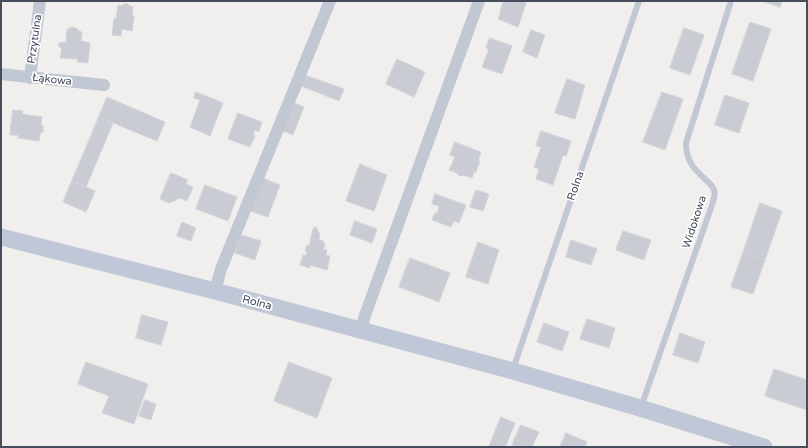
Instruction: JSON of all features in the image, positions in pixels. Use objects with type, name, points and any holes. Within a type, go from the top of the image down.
[{"type":"street","name":"Przytulna","points":[[30,78],[40,1]]},
{"type":"street","points":[[215,292],[221,269],[330,1]]},
{"type":"street","points":[[362,331],[367,311],[479,1]]},
{"type":"street","name":"Łąkowa","points":[[1,74],[104,86]]},
{"type":"street","name":"Rolna","points":[[1,237],[513,371],[640,408],[764,447]]},
{"type":"lane","name":"Rolna","points":[[513,371],[639,1]]},
{"type":"lane","name":"Widokowa","points":[[640,408],[715,196],[714,188],[688,160],[686,143],[730,1]]},
{"type":"building","points":[[504,1],[526,1],[518,27],[498,19]]},
{"type":"building","points":[[762,1],[782,1],[780,7]]},
{"type":"building","points":[[124,4],[128,4],[133,7],[132,16],[134,16],[132,31],[122,29],[121,36],[112,35],[118,5],[122,6]]},
{"type":"building","points":[[750,22],[771,29],[753,81],[732,74]]},
{"type":"building","points":[[71,27],[82,32],[81,41],[90,43],[88,63],[77,62],[78,59],[60,58],[62,49],[59,47],[59,43],[66,42],[67,30]]},
{"type":"building","points":[[684,28],[704,35],[697,55],[677,48]]},
{"type":"building","points":[[531,30],[545,35],[541,46],[527,41]]},
{"type":"building","points":[[490,38],[512,46],[502,74],[482,67],[489,49],[486,48]]},
{"type":"building","points":[[527,41],[541,46],[537,58],[523,52]]},
{"type":"building","points":[[677,48],[697,55],[690,75],[670,68]]},
{"type":"building","points":[[397,59],[425,72],[414,97],[386,84]]},
{"type":"building","points":[[305,75],[344,89],[339,101],[301,86]]},
{"type":"building","points":[[567,79],[585,85],[575,119],[555,113]]},
{"type":"building","points":[[196,92],[223,103],[210,136],[190,127],[200,100],[194,98]]},
{"type":"building","points":[[662,92],[683,99],[665,150],[643,142]]},
{"type":"building","points":[[725,95],[749,103],[739,133],[715,125]]},
{"type":"building","points":[[107,97],[165,122],[157,141],[99,117]]},
{"type":"building","points":[[294,103],[304,107],[293,135],[283,131]]},
{"type":"building","points":[[13,110],[23,111],[22,114],[42,117],[41,124],[43,126],[43,132],[40,133],[39,141],[18,138],[18,135],[10,135]]},
{"type":"building","points":[[238,113],[262,122],[259,132],[255,130],[253,135],[255,136],[250,147],[228,139]]},
{"type":"building","points":[[99,117],[113,123],[86,187],[72,181]]},
{"type":"building","points":[[541,131],[571,141],[566,156],[563,155],[553,185],[536,179],[539,169],[534,167],[541,147],[536,146]]},
{"type":"building","points":[[455,142],[481,152],[478,161],[480,161],[472,178],[458,175],[457,173],[449,170],[455,157],[450,155]]},
{"type":"building","points":[[360,164],[387,175],[374,211],[346,201]]},
{"type":"building","points":[[171,173],[188,180],[186,184],[193,187],[187,201],[180,198],[169,203],[160,199]]},
{"type":"building","points":[[263,178],[280,185],[268,217],[250,211]]},
{"type":"building","points":[[72,181],[95,191],[86,212],[63,202]]},
{"type":"building","points":[[205,185],[237,197],[228,221],[196,209]]},
{"type":"building","points":[[476,190],[489,194],[483,211],[470,207]]},
{"type":"building","points":[[435,194],[466,205],[459,223],[454,221],[451,227],[432,220],[435,213],[437,213],[439,206],[432,204]]},
{"type":"building","points":[[760,203],[782,211],[765,260],[743,253]]},
{"type":"building","points":[[355,221],[377,229],[372,243],[350,235]]},
{"type":"building","points":[[182,222],[196,228],[191,241],[177,236]]},
{"type":"building","points":[[316,227],[320,235],[319,240],[323,241],[325,245],[323,249],[327,250],[326,255],[330,256],[327,270],[310,265],[310,268],[300,265],[303,255],[306,256],[307,252],[305,251],[307,245],[309,246],[313,229]]},
{"type":"building","points":[[623,231],[651,240],[644,260],[616,250]]},
{"type":"building","points":[[241,235],[261,241],[255,260],[235,253]]},
{"type":"building","points":[[571,240],[597,249],[591,265],[566,257]]},
{"type":"building","points":[[478,242],[499,250],[488,284],[466,277]]},
{"type":"building","points":[[743,253],[765,260],[753,294],[731,287]]},
{"type":"building","points":[[410,258],[450,273],[439,302],[399,287]]},
{"type":"building","points":[[142,315],[168,322],[161,345],[136,338]]},
{"type":"building","points":[[587,319],[615,328],[609,348],[580,339]]},
{"type":"building","points":[[544,323],[569,332],[562,351],[537,342]]},
{"type":"building","points":[[680,333],[705,342],[698,363],[673,355]]},
{"type":"building","points":[[86,362],[148,384],[134,424],[102,413],[109,396],[78,384]]},
{"type":"building","points":[[289,362],[332,378],[317,418],[274,401]]},
{"type":"building","points":[[774,369],[807,380],[807,410],[765,396]]},
{"type":"building","points":[[145,400],[156,404],[151,420],[139,416]]},
{"type":"building","points":[[501,417],[515,423],[506,445],[492,439]]},
{"type":"building","points":[[521,425],[539,432],[532,447],[518,447],[512,445]]},
{"type":"building","points":[[566,433],[587,442],[585,447],[560,447]]},
{"type":"building","points":[[492,439],[506,445],[505,447],[489,447]]}]
